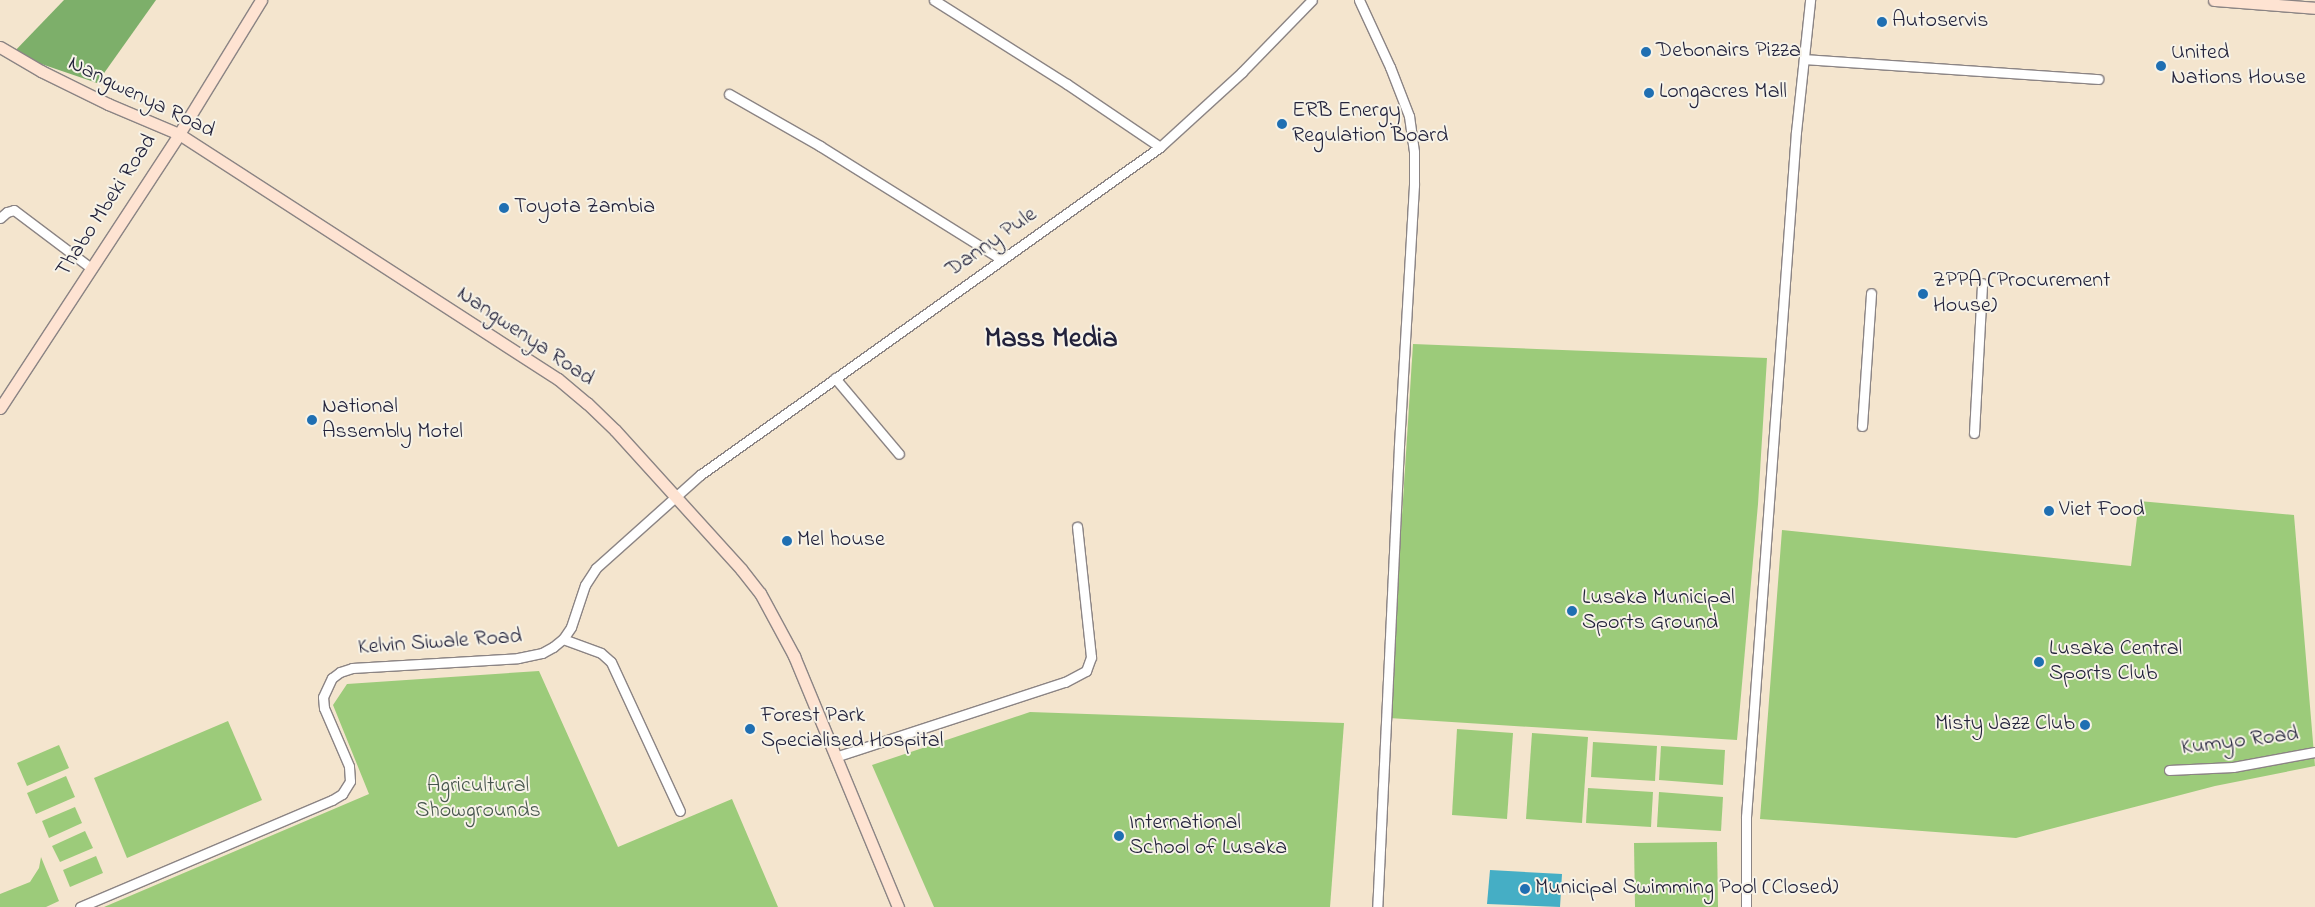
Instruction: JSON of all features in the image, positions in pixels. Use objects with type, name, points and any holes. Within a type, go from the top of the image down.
[{"type":"main road","name":"Thabo Mbeki Road","points":[[0,408],[179,134],[261,0]]},
{"type":"main road","points":[[2214,0],[2315,8]]},
{"type":"main road","name":"Nangwenya Road","points":[[0,47],[41,71],[100,100],[179,134],[558,380],[614,430],[741,569],[760,594],[785,637],[898,907]]},
{"type":"street","points":[[934,0],[1067,84],[1160,147]]},
{"type":"street","name":"Danny Pule","points":[[675,496],[835,378],[1160,147],[1242,72],[1312,0]]},
{"type":"street","points":[[1360,0],[1409,116],[1414,152],[1414,185],[1399,446],[1377,907]]},
{"type":"street","points":[[1746,907],[1746,817],[1794,162],[1810,0]]},
{"type":"street","points":[[1804,59],[2098,79]]},
{"type":"street","points":[[728,94],[820,146],[1001,259]]},
{"type":"street","points":[[0,218],[14,210],[91,268]]},
{"type":"street","points":[[1974,433],[1982,283]]},
{"type":"street","points":[[1862,426],[1871,293]]},
{"type":"street","points":[[835,378],[899,454]]},
{"type":"street","name":"Kelvin Siwale Road","points":[[80,907],[323,804],[342,794],[350,782],[349,766],[324,708],[323,697],[332,678],[340,672],[352,668],[518,658],[542,653],[563,639],[571,627],[585,585],[596,568],[675,496]]},
{"type":"street","points":[[835,757],[1065,682],[1086,671],[1091,657],[1077,527]]},
{"type":"street","points":[[563,639],[601,654],[611,662],[680,811]]},
{"type":"street","name":"Kumyo Road","points":[[2169,770],[2233,767],[2315,752]]},
{"type":"green space","points":[[64,0],[156,0],[97,83],[12,54]]},
{"type":"green space","name":"Lusaka Municipal Sports Ground","points":[[1413,344],[1767,358],[1758,504],[1737,740],[1389,718]]},
{"type":"green space","name":"Lusaka Central Sports Club","points":[[2139,501],[2294,515],[2315,766],[2215,786],[2016,838],[1760,819],[1782,530],[2131,566]]},
{"type":"green space","name":"Agricultural Showgrounds","points":[[539,671],[618,847],[732,799],[778,907],[104,907],[369,794],[333,705],[347,684]]},
{"type":"green space","name":"International School of Lusaka","points":[[1030,712],[1344,723],[1330,907],[934,907],[872,765]]},
{"type":"green space","points":[[228,721],[262,800],[127,858],[94,778]]},
{"type":"green space","points":[[1457,729],[1513,733],[1507,819],[1452,815]]},
{"type":"green space","points":[[1532,733],[1588,737],[1582,823],[1526,819]]},
{"type":"green space","points":[[1593,742],[1657,746],[1655,781],[1591,777]]},
{"type":"green space","points":[[59,745],[69,768],[27,786],[17,763]]},
{"type":"green space","points":[[1661,746],[1725,750],[1723,785],[1659,780]]},
{"type":"green space","points":[[66,776],[75,797],[36,814],[27,793]]},
{"type":"green space","points":[[1588,788],[1653,792],[1651,827],[1586,823]]},
{"type":"green space","points":[[1659,792],[1723,797],[1721,831],[1657,827]]},
{"type":"green space","points":[[75,807],[82,823],[49,838],[42,821]]},
{"type":"green space","points":[[85,831],[93,848],[60,862],[52,846]]},
{"type":"green space","points":[[1717,842],[1718,907],[1635,907],[1634,843]]},
{"type":"green space","points":[[96,856],[103,873],[70,887],[63,870]]},
{"type":"green space","points":[[41,857],[59,901],[46,907],[0,907],[0,894],[30,882],[39,868]]},
{"type":"water","name":"Municipal Swimming Pool (Closed)","points":[[1490,870],[1562,874],[1560,907],[1487,904]]},
{"type":"place","name":"Autoservis","points":[[1882,22]]},
{"type":"place","name":"Debonairs Pizza","points":[[1646,52]]},
{"type":"place","name":"United Nations House","points":[[2161,66]]},
{"type":"place","name":"Longacres Mall","points":[[1649,93]]},
{"type":"place","name":"ERB Energy Regulation Board","points":[[1282,124]]},
{"type":"place","name":"Toyota Zambia","points":[[504,208]]},
{"type":"place","name":"ZPPA (Procurement House)","points":[[1923,294]]},
{"type":"place","name":"National Assembly Motel","points":[[312,420]]},
{"type":"place","name":"Viet Food","points":[[2049,511]]},
{"type":"place","name":"Mel house","points":[[787,541]]},
{"type":"place","name":"Lusaka Municipal Sports Ground","points":[[1572,611]]},
{"type":"place","name":"Lusaka Central Sports Club","points":[[2039,662]]},
{"type":"place","name":"Misty Jazz Club","points":[[2085,725]]},
{"type":"place","name":"Forest Park Specialised Hospital","points":[[750,729]]},
{"type":"place","name":"International School of Lusaka","points":[[1119,836]]},
{"type":"place","name":"Municipal Swimming Pool (Closed)","points":[[1525,889]]},
{"type":"district","name":"Mass Media","points":[[1051,340]]}]
